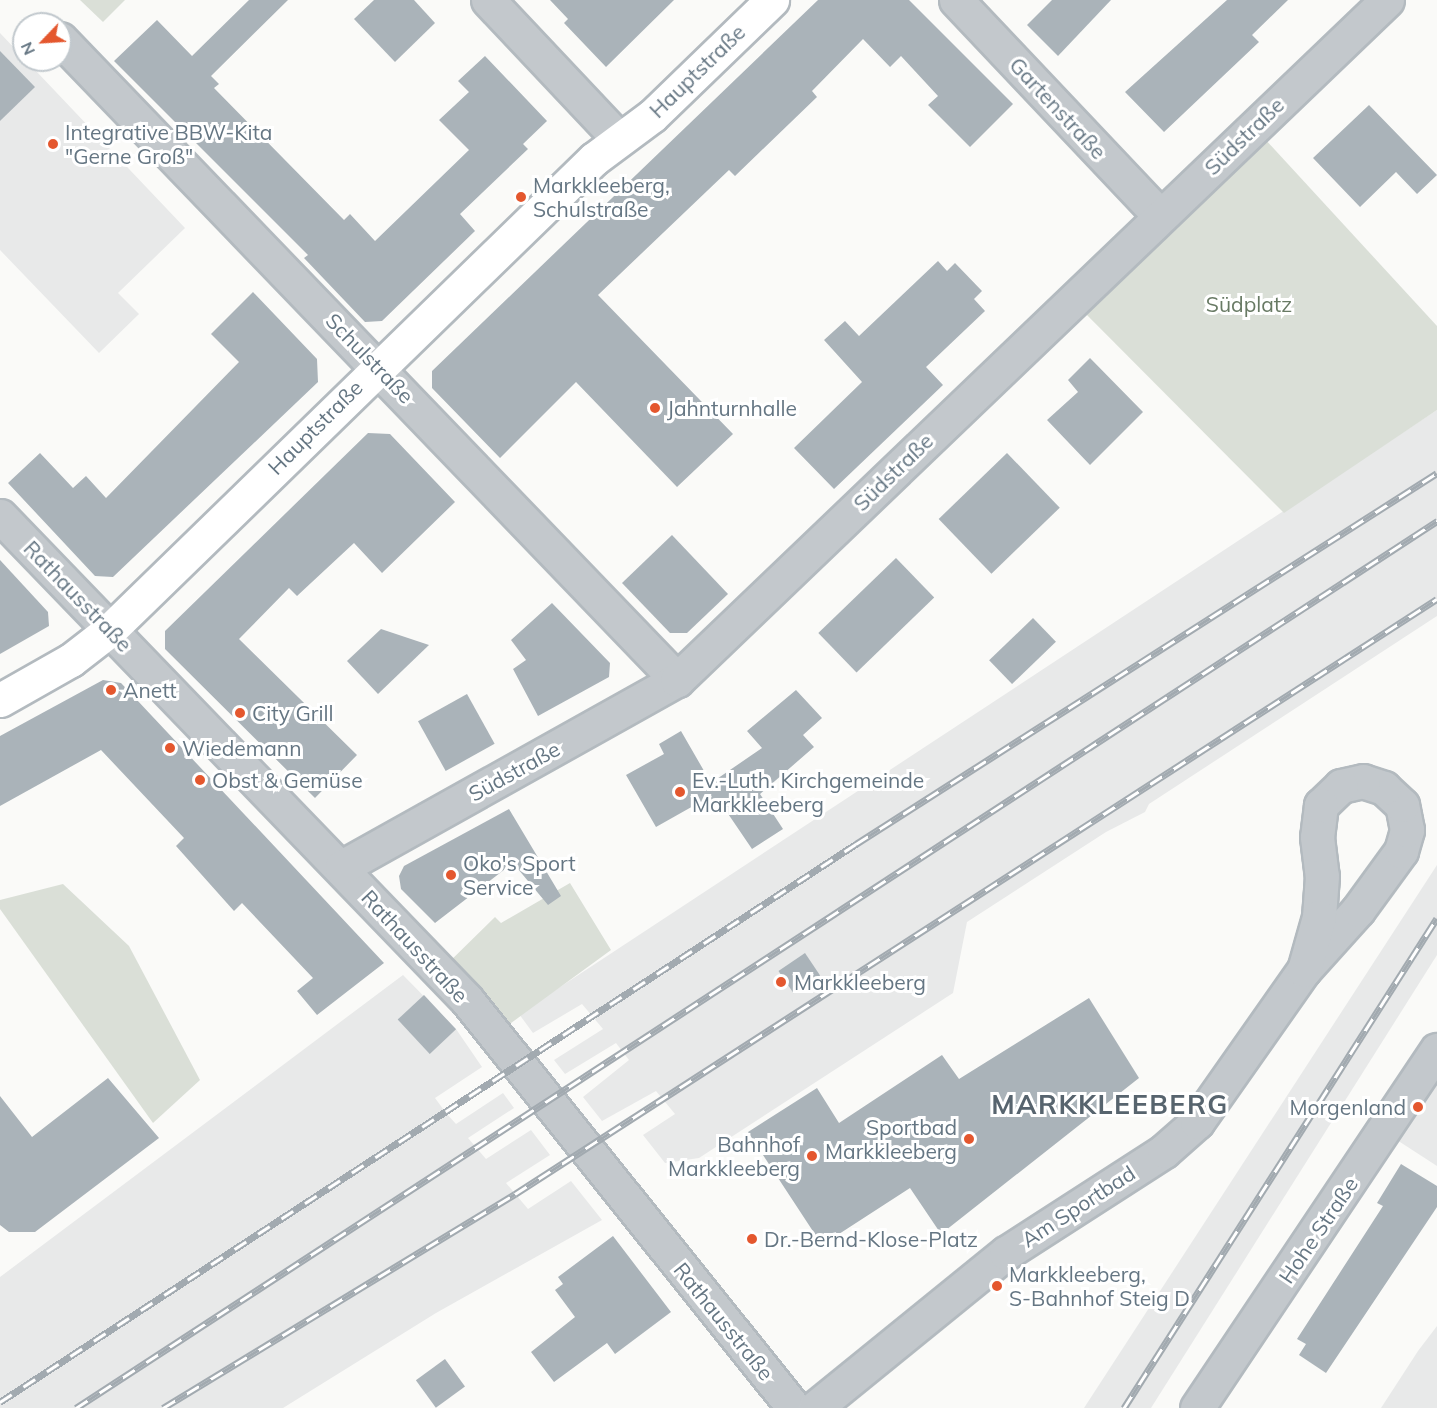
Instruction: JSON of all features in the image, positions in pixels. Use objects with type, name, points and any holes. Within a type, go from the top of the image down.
[{"type":"main road","name":"Hauptstraße","points":[[0,700],[71,660],[111,629],[378,365],[619,139],[652,116],[772,0]]},
{"type":"street","points":[[489,0],[619,139]]},
{"type":"street","name":"Gartenstraße","points":[[956,0],[1160,216]]},
{"type":"street","name":"Südstraße","points":[[342,867],[677,680],[1386,0]]},
{"type":"street","name":"Schulstraße","points":[[72,51],[378,365],[677,680]]},
{"type":"street","name":"Rathausstraße","points":[[0,516],[342,867],[496,1034],[794,1408]]},
{"type":"street","name":"Am Sportbad","points":[[814,1408],[1006,1253],[1164,1151],[1197,1122],[1304,970],[1358,910],[1401,851],[1407,830],[1402,805],[1384,788],[1363,781],[1341,786],[1321,805],[1317,837],[1322,876],[1319,917],[1304,970]]},
{"type":"street","name":"Hohe Straße","points":[[1197,1408],[1437,1050]]},
{"type":"shaded area","name":"Integrative BBW-Kita \"Gerne Groß\"","points":[[0,33],[12,46],[12,72],[37,72],[185,228],[118,293],[139,314],[99,353],[0,250]]},
{"type":"shaded area","points":[[1437,410],[1437,616],[1149,804],[1145,812],[1106,832],[967,922],[953,993],[699,1158],[665,1163],[643,1135],[675,1114],[656,1091],[602,1121],[583,1097],[629,1060],[616,1043],[565,1074],[554,1060],[603,1029],[582,1004],[533,1033],[519,1014]]},
{"type":"shaded area","points":[[1437,865],[1437,955],[1151,1408],[1084,1408]]},
{"type":"shaded area","points":[[403,975],[456,1029],[482,1067],[435,1098],[446,1113],[456,1124],[503,1093],[514,1108],[468,1138],[486,1159],[531,1130],[550,1155],[506,1183],[528,1209],[571,1181],[602,1220],[436,1313],[283,1408],[0,1408],[0,1277]]},
{"type":"shaded area","name":"Morgenland","points":[[1437,1050],[1437,1166],[1383,1131]]},
{"type":"shaded area","points":[[1437,1326],[1437,1408],[1381,1408],[1418,1351]]},
{"type":"green space","points":[[80,0],[125,0],[103,22]]},
{"type":"green space","name":"Südplatz","points":[[1253,126],[1437,326],[1437,410],[1284,513],[1072,300]]},
{"type":"green space","points":[[570,883],[611,950],[496,1034],[440,971],[495,917],[501,923]]},
{"type":"green space","points":[[63,884],[129,946],[200,1080],[153,1123],[0,909],[0,900]]},
{"type":"building","points":[[249,0],[288,0],[211,76],[219,84],[214,88],[344,220],[350,214],[375,241],[469,150],[439,120],[469,92],[458,81],[485,56],[547,121],[523,144],[528,149],[460,214],[475,231],[382,321],[365,322],[304,258],[308,255],[114,61],[157,20],[192,56]]},
{"type":"building","points":[[374,0],[414,0],[435,23],[395,62],[354,19]]},
{"type":"building","points":[[550,0],[674,0],[606,67],[564,23],[568,19]]},
{"type":"building","points":[[818,0],[909,0],[1013,104],[970,147],[928,105],[938,96],[901,56],[890,67],[863,39],[812,91],[817,97],[735,176],[729,170],[598,295],[733,434],[677,487],[576,382],[500,458],[432,388],[432,371]]},
{"type":"building","points":[[1052,0],[1111,0],[1058,56],[1027,25]]},
{"type":"building","points":[[1227,0],[1288,0],[1252,35],[1259,42],[1164,132],[1125,92]]},
{"type":"building","points":[[0,51],[12,63],[12,72],[20,72],[35,87],[0,121]]},
{"type":"building","points":[[1369,105],[1437,175],[1417,194],[1396,172],[1360,207],[1313,158]]},
{"type":"building","points":[[938,261],[947,271],[955,263],[982,291],[974,299],[985,311],[926,367],[943,385],[834,489],[794,448],[862,382],[824,340],[845,321],[859,336]]},
{"type":"building","points":[[253,292],[317,359],[318,382],[113,577],[95,576],[8,483],[40,453],[73,488],[86,476],[106,498],[239,362],[211,334]]},
{"type":"building","points":[[1090,358],[1143,412],[1090,465],[1047,420],[1078,392],[1068,380]]},
{"type":"building","points":[[368,433],[390,434],[455,502],[382,573],[354,543],[297,596],[289,588],[239,639],[357,755],[315,798],[165,649],[165,631]]},
{"type":"building","points":[[1007,453],[1060,508],[991,574],[939,519]]},
{"type":"building","points":[[672,535],[728,594],[687,633],[670,633],[622,583]]},
{"type":"building","points":[[896,558],[934,598],[857,673],[818,633]]},
{"type":"building","points":[[0,560],[48,612],[49,626],[0,654]]},
{"type":"building","points":[[552,603],[610,663],[609,677],[538,716],[513,669],[526,660],[511,640]]},
{"type":"building","points":[[1033,618],[1056,642],[1012,684],[989,660]]},
{"type":"building","points":[[381,629],[429,645],[378,694],[347,661]]},
{"type":"building","points":[[103,680],[121,683],[384,963],[317,1015],[297,991],[313,978],[242,903],[234,911],[176,846],[184,838],[101,750],[0,806],[0,736]]},
{"type":"building","points":[[796,690],[822,718],[803,735],[814,747],[760,794],[783,829],[752,849],[718,799],[698,810],[695,805],[656,827],[626,775],[664,754],[659,744],[681,731],[711,783],[762,748],[747,731]]},
{"type":"building","points":[[467,694],[495,744],[446,771],[418,721]]},
{"type":"building","points":[[509,809],[561,896],[548,905],[513,863],[435,923],[401,889],[399,876],[404,866]]},
{"type":"building","points":[[805,953],[820,975],[794,993],[778,971]]},
{"type":"building","points":[[424,995],[456,1029],[430,1054],[398,1020]]},
{"type":"building","name":"Sportbad Markkleeberg","points":[[1089,998],[1139,1078],[941,1234],[910,1188],[822,1245],[748,1132],[817,1088],[839,1123],[942,1055],[959,1079]]},
{"type":"building","points":[[108,1078],[159,1138],[35,1232],[9,1232],[0,1225],[0,1096],[32,1137]]},
{"type":"building","points":[[1401,1164],[1437,1186],[1437,1207],[1326,1373],[1299,1355],[1306,1344],[1297,1339],[1383,1206],[1377,1203]]},
{"type":"building","points":[[613,1236],[671,1312],[615,1354],[607,1343],[554,1382],[531,1352],[575,1317],[555,1290],[563,1284],[558,1277]]},
{"type":"building","points":[[445,1359],[465,1387],[436,1408],[416,1380]]},
{"type":"railway","points":[[0,1402],[856,844],[1437,473]]},
{"type":"railway","points":[[76,1408],[1437,521]]},
{"type":"railway","points":[[163,1408],[515,1194],[1437,599]]},
{"type":"railway","points":[[1124,1408],[1437,918]]},
{"type":"place","name":"Integrative BBW-Kita \"Gerne Groß\"","points":[[53,144]]},
{"type":"place","name":"Markkleeberg, Schulstraße","points":[[521,197]]},
{"type":"place","name":"Jahnturnhalle","points":[[655,408]]},
{"type":"place","name":"Anett","points":[[111,690]]},
{"type":"place","name":"City Grill","points":[[240,713]]},
{"type":"place","name":"Wiedemann","points":[[170,748]]},
{"type":"place","name":"Obst & Gemüse","points":[[200,780]]},
{"type":"place","name":"Ev.-Luth. Kirchgemeinde Markkleeberg","points":[[680,792]]},
{"type":"place","name":"Oko's Sport Service","points":[[451,875]]},
{"type":"place","name":"Markkleeberg","points":[[781,982]]},
{"type":"place","name":"Morgenland","points":[[1418,1107]]},
{"type":"place","name":"Sportbad Markkleeberg","points":[[969,1139]]},
{"type":"place","name":"Bahnhof Markkleeberg","points":[[812,1156]]},
{"type":"place","name":"Dr.-Bernd-Klose-Platz","points":[[752,1239]]},
{"type":"place","name":"Markkleeberg, S-Bahnhof Steig D","points":[[997,1286]]},
{"type":"district","name":"MARKKLEEBERG","points":[[1110,1105]]}]
